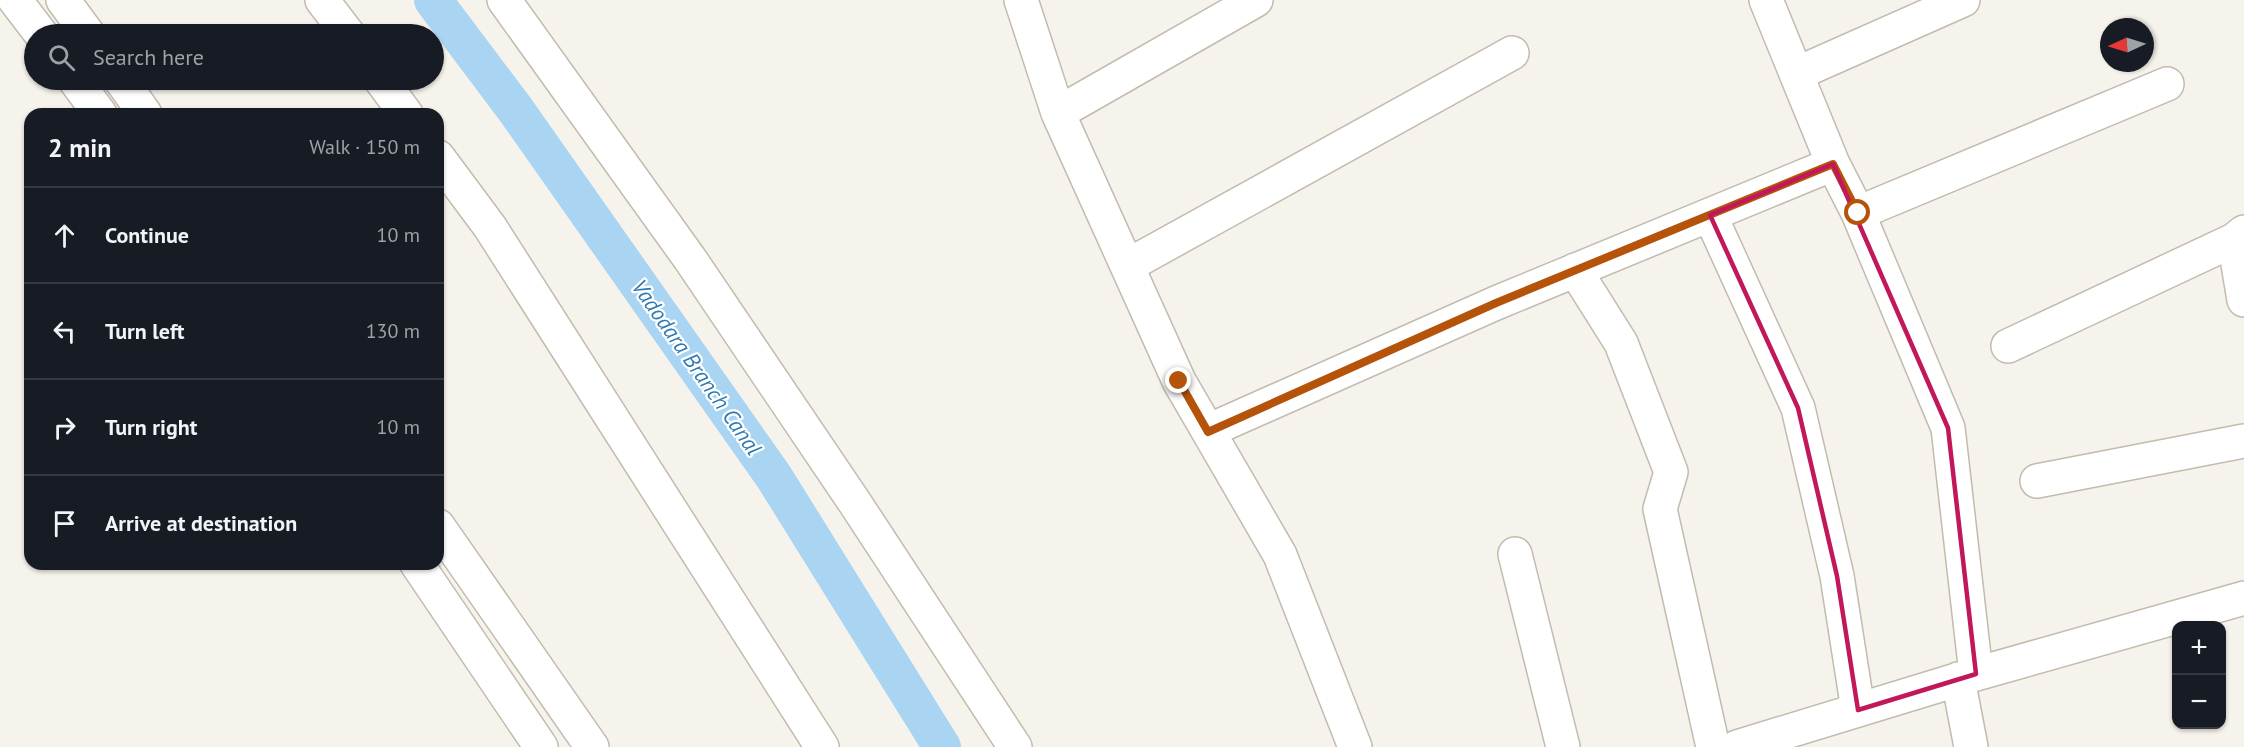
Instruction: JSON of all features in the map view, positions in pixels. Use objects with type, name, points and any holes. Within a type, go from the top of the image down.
[{"type":"street","points":[[15,0],[33,24]]},
{"type":"street","points":[[63,0],[81,24]]},
{"type":"street","points":[[322,0],[340,24]]},
{"type":"street","points":[[504,0],[690,259],[855,503],[1015,747]]},
{"type":"street","points":[[1021,0],[1058,113],[1179,381],[1280,555],[1355,747]]},
{"type":"street","points":[[1058,113],[1256,0]]},
{"type":"street","points":[[1766,0],[1833,164],[1858,213],[1948,428],[1971,747]]},
{"type":"street","points":[[1796,74],[1964,0]]},
{"type":"street","points":[[1127,266],[1512,53]]},
{"type":"street","points":[[1858,213],[2167,84]]},
{"type":"street","points":[[82,90],[96,108]]},
{"type":"street","points":[[128,90],[141,108]]},
{"type":"street","points":[[388,90],[402,108]]},
{"type":"street","points":[[1208,432],[1496,303],[1833,164]]},
{"type":"street","points":[[444,165],[490,227],[822,747]]},
{"type":"street","points":[[1710,215],[1798,408],[1837,576],[1858,710]]},
{"type":"street","points":[[2008,346],[2239,236],[2244,300]]},
{"type":"street","points":[[1575,270],[1621,343],[1671,472],[1660,509],[1713,747]]},
{"type":"street","points":[[2037,482],[2244,441]]},
{"type":"street","points":[[444,535],[592,747]]},
{"type":"street","points":[[1515,554],[1563,747]]},
{"type":"street","points":[[421,570],[541,747]]},
{"type":"street","points":[[1737,747],[1792,739],[1858,710],[1967,676],[2244,598]]},
{"type":"highlighted area","points":[[1833,164],[1948,428],[1976,674],[1858,710],[1837,576],[1798,408],[1710,215]]},
{"type":"waterway","name":"Vadodara Branch Canal","points":[[433,0],[515,109],[774,477],[942,747]]},
{"type":"route","points":[[1179,381],[1208,432],[1496,303],[1833,164],[1858,213]]}]
